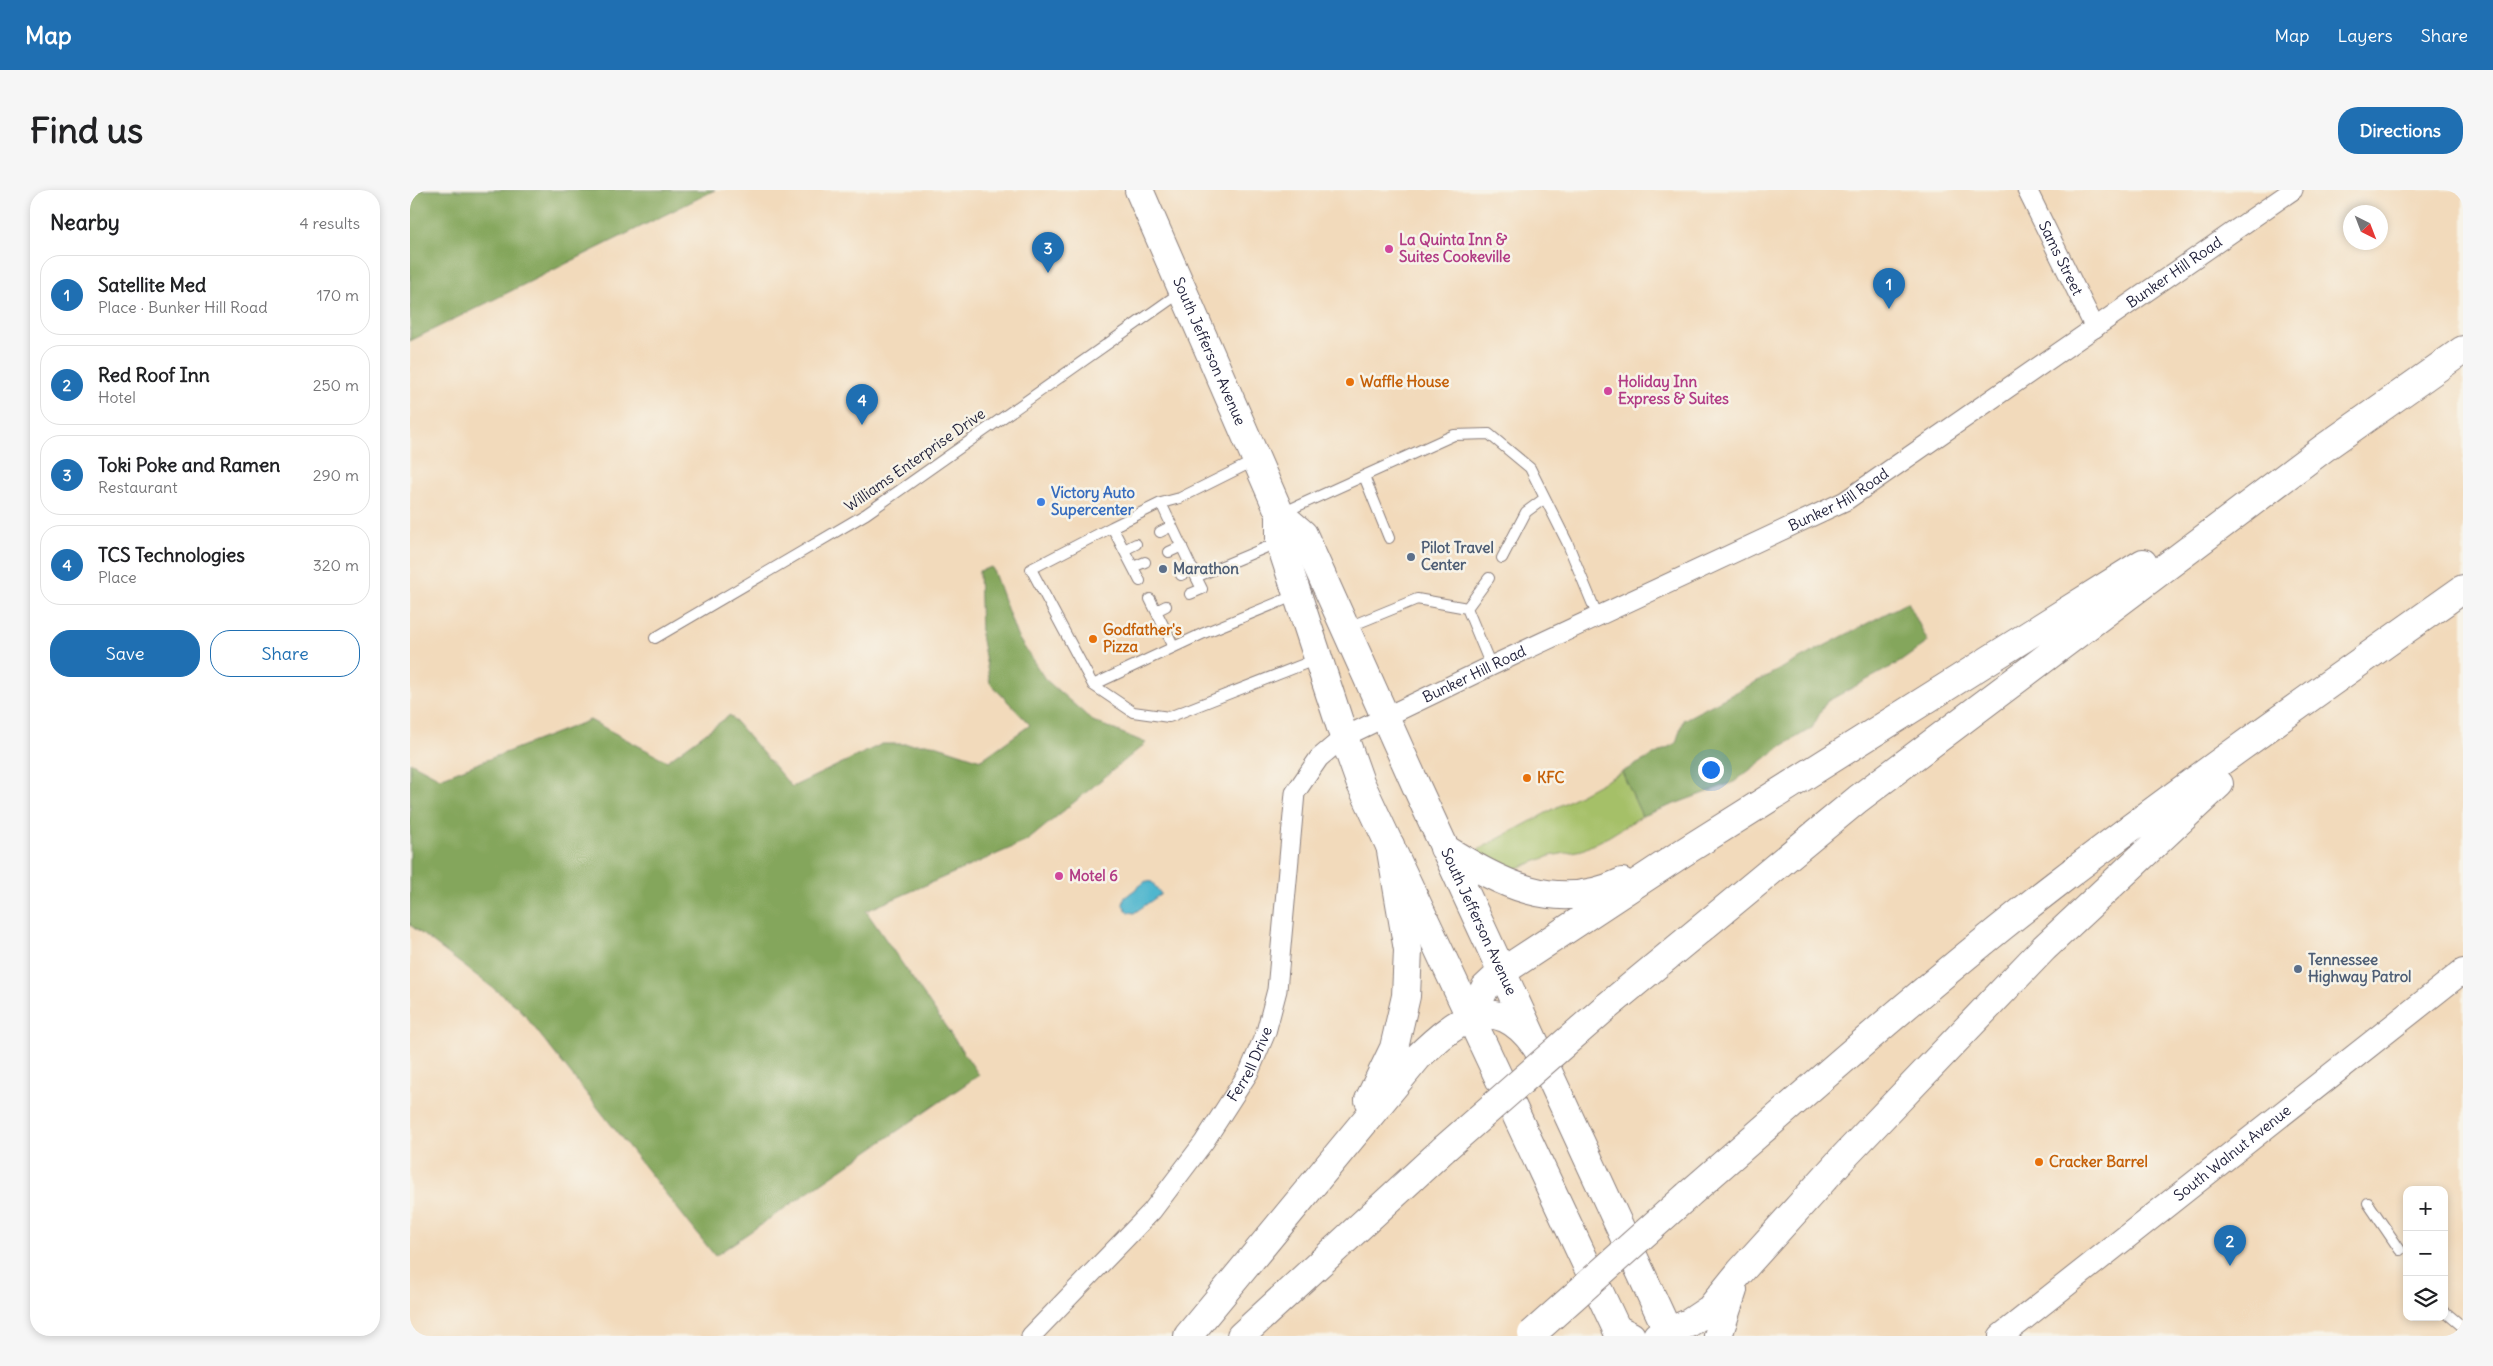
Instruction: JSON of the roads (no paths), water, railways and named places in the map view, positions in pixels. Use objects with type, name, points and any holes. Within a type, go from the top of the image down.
[{"type":"main road","name":"South Jefferson Avenue","points":[[1138,190],[1280,514],[1280,542],[1360,782],[1623,1334]]},
{"type":"main road","points":[[1240,1336],[1444,1149],[1605,1008],[1858,799],[2324,448],[2463,350]]},
{"type":"main road","points":[[1471,1018],[1486,988],[1502,972],[1684,852],[2324,448]]},
{"type":"main road","name":"South Jefferson Avenue","points":[[1280,514],[1303,534],[1665,1335]]},
{"type":"main road","points":[[1530,1335],[1903,1007],[2055,885],[2337,678],[2463,589]]},
{"type":"main road","points":[[1665,1335],[1702,1316],[1842,1158],[2044,948],[2168,830],[2337,678]]},
{"type":"main road","points":[[1325,1169],[1370,1097],[1394,1048],[1406,996],[1408,950],[1390,845]]},
{"type":"main road","points":[[1444,848],[1475,867],[1517,888],[1551,896],[1602,892],[1684,852]]},
{"type":"main road","points":[[1188,1336],[1418,1057],[1446,1032],[1471,1018],[1497,1015],[1517,1025],[1535,1045]]},
{"type":"main road","points":[[1718,1336],[1740,1272]]},
{"type":"street","name":"Sams Street","points":[[2027,190],[2095,328]]},
{"type":"street","name":"Bunker Hill Road","points":[[1344,737],[1490,666],[1598,618],[1845,501],[2293,190]]},
{"type":"street","name":"Ferrell Drive","points":[[1032,1336],[1152,1211],[1204,1142],[1249,1072],[1266,1032],[1276,990],[1295,793],[1319,758],[1344,737]]},
{"type":"street","name":"South Walnut Avenue","points":[[2001,1336],[2463,971]]},
{"type":"lane","name":"Williams Enterprise Drive","points":[[655,638],[866,514],[1182,292]]},
{"type":"lane","points":[[1280,514],[1454,435],[1490,434],[1530,468],[1567,542],[1598,618]]},
{"type":"lane","points":[[1256,460],[1180,498],[1161,503],[1031,570],[1093,685],[1133,712],[1169,716],[1318,659]]},
{"type":"lane","points":[[1364,476],[1389,538]]},
{"type":"lane","points":[[1502,558],[1526,512],[1545,498]]},
{"type":"lane","points":[[1161,503],[1202,589],[1190,594]]},
{"type":"lane","points":[[1160,532],[1172,526]]},
{"type":"lane","points":[[1112,527],[1140,580]]},
{"type":"lane","points":[[1181,575],[1195,573],[1280,542]]},
{"type":"lane","points":[[1124,550],[1136,544]]},
{"type":"lane","points":[[1169,552],[1182,546]]},
{"type":"lane","points":[[1134,568],[1145,562]]},
{"type":"lane","points":[[1467,608],[1489,578]]},
{"type":"lane","points":[[1413,588],[1417,599]]},
{"type":"lane","points":[[1093,685],[1174,647],[1297,594]]},
{"type":"lane","points":[[1150,599],[1174,647]]},
{"type":"lane","points":[[1345,629],[1417,599],[1467,608]]},
{"type":"lane","points":[[1156,610],[1166,606]]},
{"type":"lane","points":[[1467,608],[1490,666]]},
{"type":"lane","points":[[2368,1203],[2400,1250]]},
{"type":"lane","points":[[2448,1314],[2463,1327]]},
{"type":"water","points":[[1146,881],[1152,882],[1161,894],[1134,913],[1128,912],[1123,905],[1124,898]]},
{"type":"place","name":"La Quinta Inn & Suites Cookeville","points":[[1389,249]]},
{"type":"place","name":"Toki Poke and Ramen","points":[[1048,273]]},
{"type":"place","name":"Satellite Med","points":[[1889,309]]},
{"type":"place","name":"Waffle House","points":[[1350,382]]},
{"type":"place","name":"Holiday Inn Express & Suites","points":[[1608,391]]},
{"type":"place","name":"TCS Technologies","points":[[862,425]]},
{"type":"place","name":"Victory Auto Supercenter","points":[[1041,502]]},
{"type":"place","name":"Pilot Travel Center","points":[[1411,557]]},
{"type":"place","name":"Marathon","points":[[1163,569]]},
{"type":"place","name":"Godfather's Pizza","points":[[1093,639]]},
{"type":"place","name":"KFC","points":[[1527,778]]},
{"type":"place","name":"Motel 6","points":[[1059,876]]},
{"type":"place","name":"Tennessee Highway Patrol","points":[[2298,969]]},
{"type":"place","name":"Cracker Barrel","points":[[2039,1162]]},
{"type":"place","name":"Red Roof Inn","points":[[2230,1266]]}]
